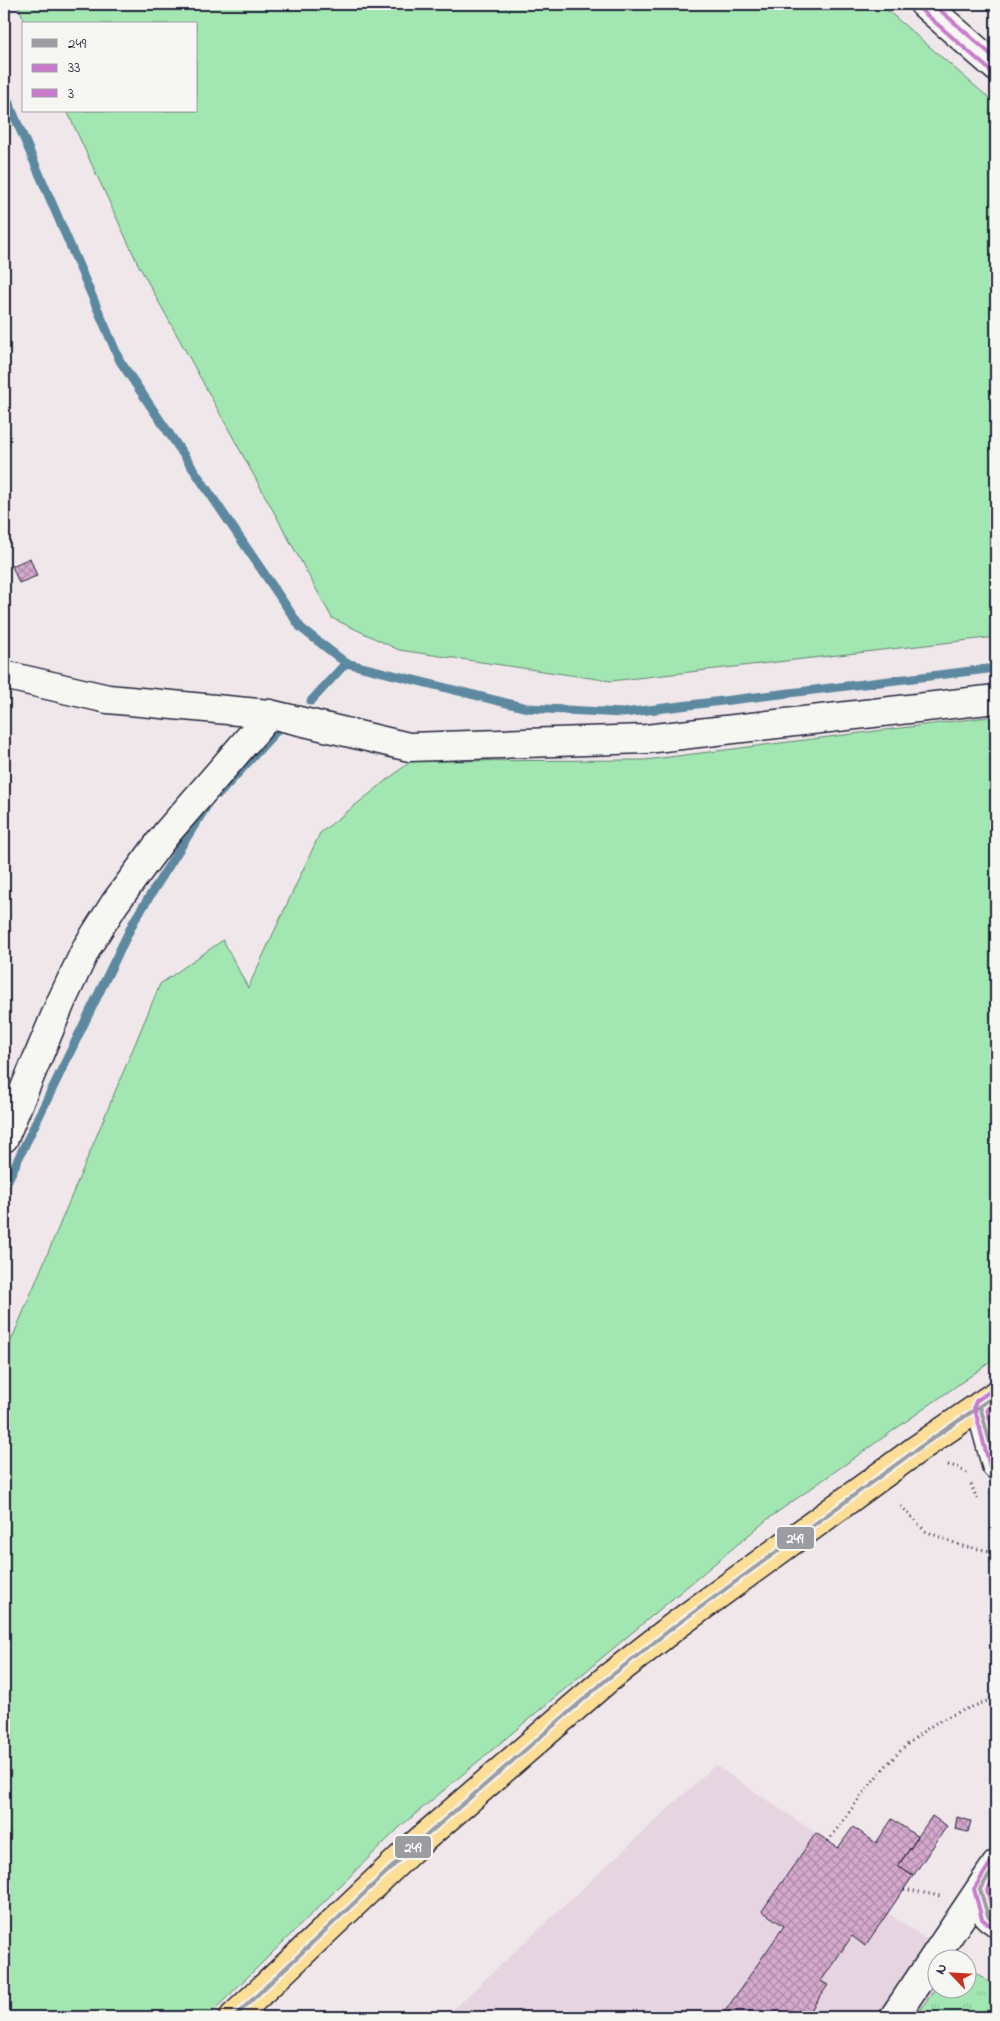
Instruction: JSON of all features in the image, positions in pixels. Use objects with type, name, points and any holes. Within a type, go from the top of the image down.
[{"type":"main road","points":[[234,2017],[412,1848],[606,1680],[747,1573],[916,1450],[988,1401]]},
{"type":"street","points":[[924,4],[996,66]]},
{"type":"street","points":[[4,674],[108,699],[270,714],[410,747],[646,738],[996,699]]},
{"type":"street","points":[[4,1138],[61,1002],[87,947],[114,903],[166,834],[270,714]]},
{"type":"street","points":[[988,1401],[996,1465]]},
{"type":"street","points":[[894,2017],[996,1865]]},
{"type":"street","points":[[980,1889],[988,1916],[996,1922]]},
{"type":"path","points":[[901,1506],[925,1531],[962,1546],[996,1552]]},
{"type":"path","points":[[828,1841],[881,1771],[902,1749],[937,1723],[996,1697]]},
{"type":"path","points":[[904,1889],[943,1897]]},
{"type":"shaded area","points":[[715,1765],[838,1848],[853,1827],[876,1843],[892,1819],[918,1837],[899,1866],[913,1876],[888,1913],[939,1948],[928,1948],[928,1998],[978,1998],[978,1974],[996,1987],[996,2017],[445,2017]]},
{"type":"green space","points":[[17,4],[880,4],[996,104],[996,637],[611,681],[399,650],[332,618],[138,264],[67,112],[198,112],[198,22],[25,22]]},
{"type":"green space","points":[[996,716],[996,1358],[769,1518],[401,1826],[207,2017],[4,2017],[4,1358],[160,984],[223,940],[248,988],[320,833],[411,761],[645,760]]},
{"type":"green space","points":[[978,1974],[996,1987],[996,2017],[920,2017],[917,2015],[929,1998],[978,1998]]},
{"type":"building","points":[[30,558],[37,576],[19,583],[12,566]]},
{"type":"building","points":[[932,1816],[947,1826],[913,1876],[898,1866]]},
{"type":"building","points":[[957,1817],[971,1821],[968,1832],[955,1829]]},
{"type":"building","points":[[892,1819],[918,1837],[898,1866],[913,1876],[865,1946],[852,1936],[821,1981],[828,1985],[806,2017],[721,2017],[784,1926],[762,1911],[816,1833],[838,1848],[853,1827],[876,1843]]},
{"type":"waterway","points":[[4,92],[120,361],[301,628],[346,663],[527,708],[623,713],[996,668]]},
{"type":"waterway","points":[[311,701],[346,663]]},
{"type":"waterway","points":[[219,794],[279,728]]},
{"type":"waterway","points":[[4,1188],[134,921],[206,807]]},
{"type":"transit line","name":"3","points":[[933,4],[996,59]]},
{"type":"transit line","name":"33","points":[[920,9],[992,72]]},
{"type":"transit line","name":"33","points":[[990,1467],[974,1406],[976,1401],[992,1390]]},
{"type":"transit line","name":"249","points":[[234,2017],[412,1848],[606,1680],[675,1626],[916,1450],[996,1395]]},
{"type":"transit line","name":"3","points":[[996,1402],[987,1409],[996,1442]]},
{"type":"transit line","name":"249","points":[[980,1406],[996,1465]]},
{"type":"transit line","name":"33","points":[[991,1862],[974,1889],[982,1919],[992,1927]]},
{"type":"transit line","name":"249","points":[[996,1865],[980,1889],[988,1916],[996,1922]]},
{"type":"transit line","name":"3","points":[[996,1876],[987,1890],[993,1912],[996,1914]]}]
